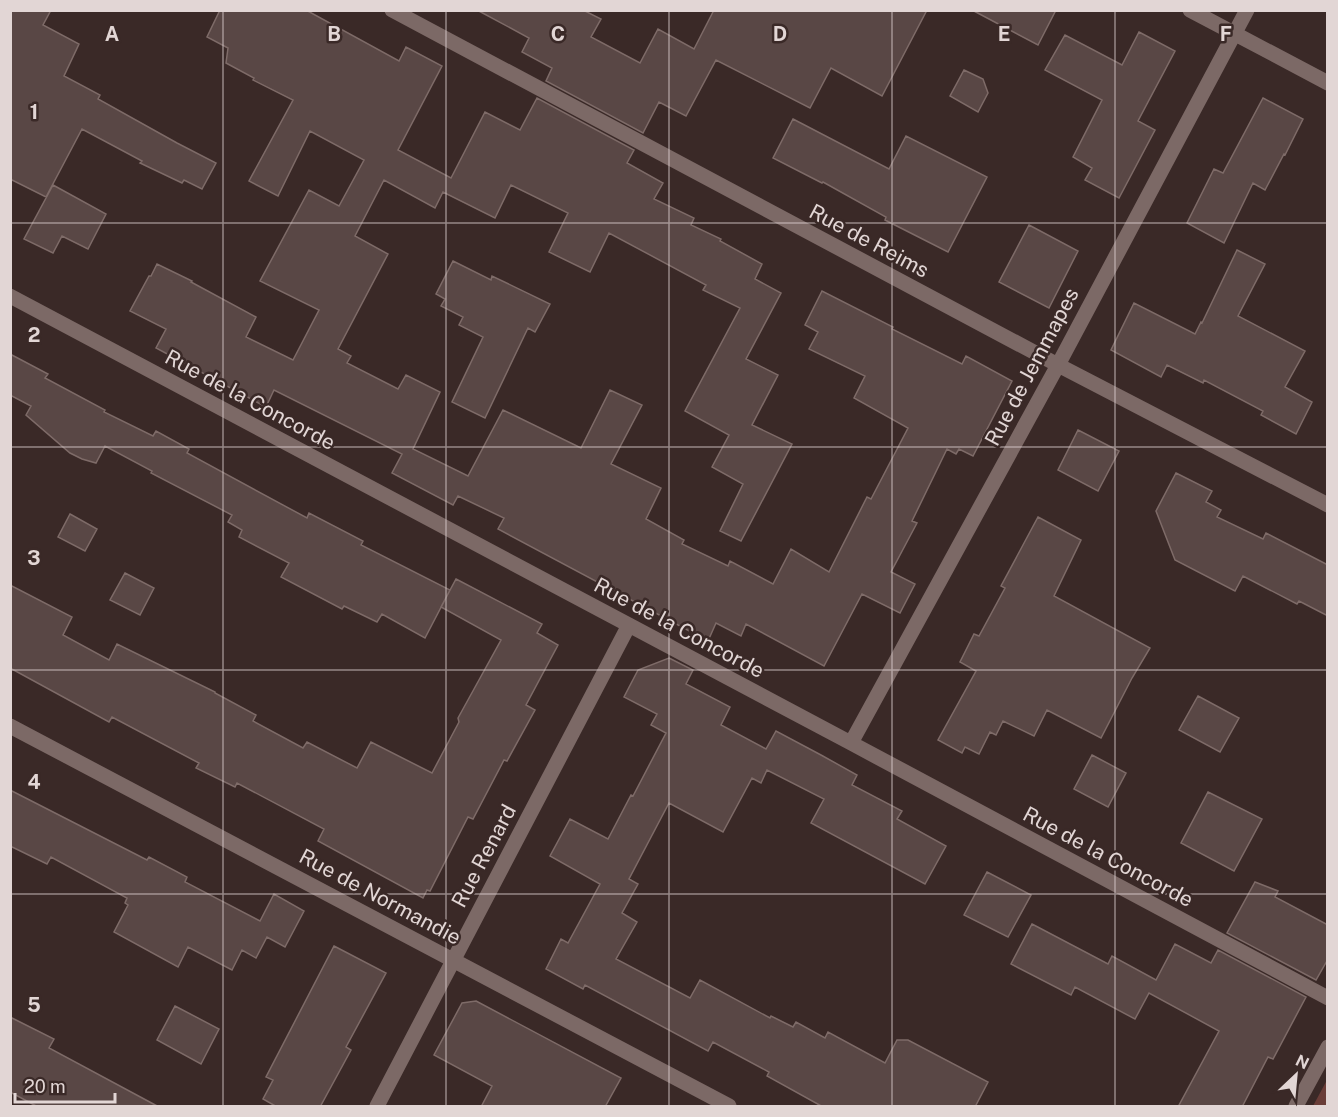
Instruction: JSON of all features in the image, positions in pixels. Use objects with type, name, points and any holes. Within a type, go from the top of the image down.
[{"type":"street","name":"Rue de Reims","points":[[392,10],[1058,365],[1328,505]]},
{"type":"street","points":[[1190,10],[1328,83]]},
{"type":"street","name":"Rue de Jemmapes","points":[[851,743],[1058,365],[1247,10]]},
{"type":"street","name":"Rue de la Concorde","points":[[10,296],[1328,998]]},
{"type":"street","name":"Rue Renard","points":[[377,1107],[629,625]]},
{"type":"street","name":"Rue de Normandie","points":[[10,726],[729,1107]]},
{"type":"street","points":[[1296,1107],[1328,1047]]},
{"type":"shaded area","points":[[1327,1080],[1327,1106],[1313,1106]]},
{"type":"building","points":[[10,10],[51,10],[43,25],[79,44],[64,76],[100,95],[98,99],[216,163],[202,189],[184,180],[182,183],[140,163],[142,161],[82,129],[46,197],[10,179]]},
{"type":"building","points":[[220,10],[306,10],[399,61],[406,47],[442,66],[398,150],[451,178],[485,112],[520,130],[537,98],[634,150],[627,163],[663,183],[654,199],[694,218],[691,225],[721,239],[720,241],[762,264],[755,279],[781,293],[746,359],[778,375],[752,425],[792,444],[741,541],[720,531],[743,484],[712,467],[729,435],[685,411],[740,308],[703,290],[706,285],[609,233],[590,272],[549,252],[568,213],[511,185],[495,218],[443,192],[435,208],[384,180],[355,236],[388,254],[338,349],[351,356],[347,363],[398,389],[406,375],[440,392],[413,449],[468,476],[503,410],[581,448],[610,390],[642,405],[611,464],[661,488],[646,519],[684,540],[682,544],[728,566],[730,561],[773,584],[791,549],[829,572],[867,497],[871,499],[908,428],[854,398],[865,376],[809,349],[818,332],[805,325],[822,291],[962,364],[966,356],[1012,381],[973,456],[959,449],[956,454],[947,449],[912,521],[917,523],[891,572],[915,584],[900,613],[862,594],[824,666],[746,624],[741,636],[716,623],[708,641],[498,529],[504,518],[458,496],[453,505],[392,473],[402,454],[274,390],[266,407],[156,348],[166,329],[130,311],[157,264],[256,317],[246,337],[293,360],[319,310],[260,281],[309,190],[339,206],[364,160],[310,131],[278,196],[249,181],[293,100],[253,80],[254,78],[226,63],[228,48],[207,37]]},
{"type":"building","points":[[477,10],[583,10],[601,19],[591,37],[640,63],[658,29],[694,49],[714,10],[927,10],[882,96],[831,68],[810,108],[716,60],[686,116],[659,102],[643,133],[546,81],[552,68],[522,52],[529,38]]},
{"type":"building","points":[[972,10],[1056,10],[1038,45]]},
{"type":"building","points":[[1139,32],[1175,51],[1138,121],[1155,130],[1119,198],[1085,180],[1092,168],[1073,157],[1102,100],[1045,70],[1065,35],[1122,65]]},
{"type":"building","points":[[964,70],[983,79],[988,93],[978,112],[950,96]]},
{"type":"building","points":[[1263,98],[1303,119],[1265,190],[1253,183],[1224,243],[1187,223],[1214,169],[1223,173]]},
{"type":"building","points":[[793,119],[889,169],[906,136],[987,177],[948,252],[885,220],[886,217],[823,182],[773,158]]},
{"type":"building","points":[[53,185],[106,214],[88,249],[62,236],[53,253],[24,239]]},
{"type":"building","points":[[1029,225],[1078,251],[1049,308],[999,282]]},
{"type":"building","points":[[1237,250],[1265,264],[1238,316],[1305,351],[1285,387],[1312,402],[1296,434],[1261,415],[1263,411],[1204,380],[1203,383],[1167,365],[1161,377],[1111,350],[1134,303],[1195,334]]},
{"type":"building","points":[[453,261],[491,280],[492,276],[550,304],[535,332],[528,328],[485,418],[452,402],[483,337],[459,325],[463,317],[441,306],[445,299],[436,294]]},
{"type":"building","points":[[10,354],[48,374],[45,378],[105,410],[104,412],[153,436],[156,431],[189,449],[187,453],[307,518],[309,513],[363,541],[361,545],[450,590],[425,638],[382,614],[377,622],[344,606],[342,609],[281,577],[289,563],[239,537],[242,530],[228,522],[232,515],[105,446],[96,463],[70,453],[26,415],[31,406],[10,395]]},
{"type":"building","points":[[1078,430],[1119,451],[1098,491],[1058,470]]},
{"type":"building","points":[[1176,473],[1212,491],[1206,502],[1221,510],[1217,517],[1263,539],[1266,533],[1328,565],[1328,616],[1299,601],[1297,604],[1243,576],[1235,591],[1175,560],[1156,511]]},
{"type":"building","points":[[70,514],[97,529],[85,551],[58,537]]},
{"type":"building","points":[[1038,517],[1081,540],[1054,596],[1150,648],[1101,738],[1047,710],[1034,736],[1003,721],[996,735],[990,732],[979,754],[965,747],[962,753],[938,740],[976,671],[960,662],[974,634],[979,636],[1005,588],[1001,586]]},
{"type":"building","points":[[125,573],[154,588],[140,615],[110,600]]},
{"type":"building","points":[[456,579],[542,624],[537,633],[558,645],[526,705],[535,710],[507,761],[504,760],[473,819],[468,817],[430,891],[427,890],[423,898],[318,841],[324,829],[237,783],[235,787],[196,768],[199,763],[112,717],[109,722],[10,668],[10,585],[72,617],[63,635],[109,660],[117,644],[215,692],[256,715],[253,721],[303,748],[307,742],[357,768],[371,742],[432,773],[459,722],[458,718],[501,640],[441,607]]},
{"type":"building","points":[[669,658],[693,670],[686,684],[730,707],[721,725],[766,749],[776,731],[821,755],[857,775],[852,785],[902,811],[897,819],[946,846],[925,884],[811,823],[824,799],[767,770],[761,783],[752,778],[723,832],[669,803],[629,879],[638,884],[622,913],[637,922],[616,959],[690,998],[700,980],[770,1018],[771,1016],[793,1027],[796,1022],[825,1038],[828,1032],[885,1063],[897,1040],[908,1040],[988,1082],[975,1107],[823,1107],[767,1076],[769,1072],[713,1042],[708,1051],[585,985],[583,989],[546,969],[561,939],[568,943],[600,884],[550,856],[570,819],[608,839],[666,733],[651,725],[657,714],[624,697],[638,670]]},
{"type":"building","points":[[1198,696],[1239,718],[1220,752],[1179,730]]},
{"type":"building","points":[[1092,755],[1126,773],[1108,807],[1074,789]]},
{"type":"building","points":[[10,790],[147,860],[149,857],[187,877],[185,882],[260,921],[274,894],[304,911],[285,947],[267,937],[256,958],[242,950],[232,970],[188,947],[178,967],[114,932],[128,905],[125,903],[127,898],[51,857],[47,864],[10,846]]},
{"type":"building","points":[[1208,792],[1262,819],[1234,871],[1181,843]]},
{"type":"building","points":[[987,872],[1031,895],[1008,937],[964,915]]},
{"type":"building","points":[[1255,882],[1278,891],[1275,897],[1328,925],[1328,959],[1316,980],[1227,933]]},
{"type":"building","points":[[1032,924],[1108,964],[1112,956],[1156,980],[1175,944],[1211,963],[1218,950],[1306,997],[1273,1059],[1268,1057],[1242,1107],[1178,1107],[1219,1031],[1149,993],[1135,1019],[1075,987],[1071,995],[1011,964]]},
{"type":"building","points":[[334,946],[386,973],[346,1047],[351,1050],[320,1107],[277,1107],[263,1099],[273,1080],[266,1077]]},
{"type":"building","points":[[476,1001],[621,1078],[605,1107],[481,1107],[492,1086],[434,1055],[462,1003]]},
{"type":"building","points":[[175,1006],[219,1029],[201,1064],[157,1040]]},
{"type":"building","points":[[10,1017],[54,1039],[49,1048],[159,1107],[38,1107],[10,1092]]}]
